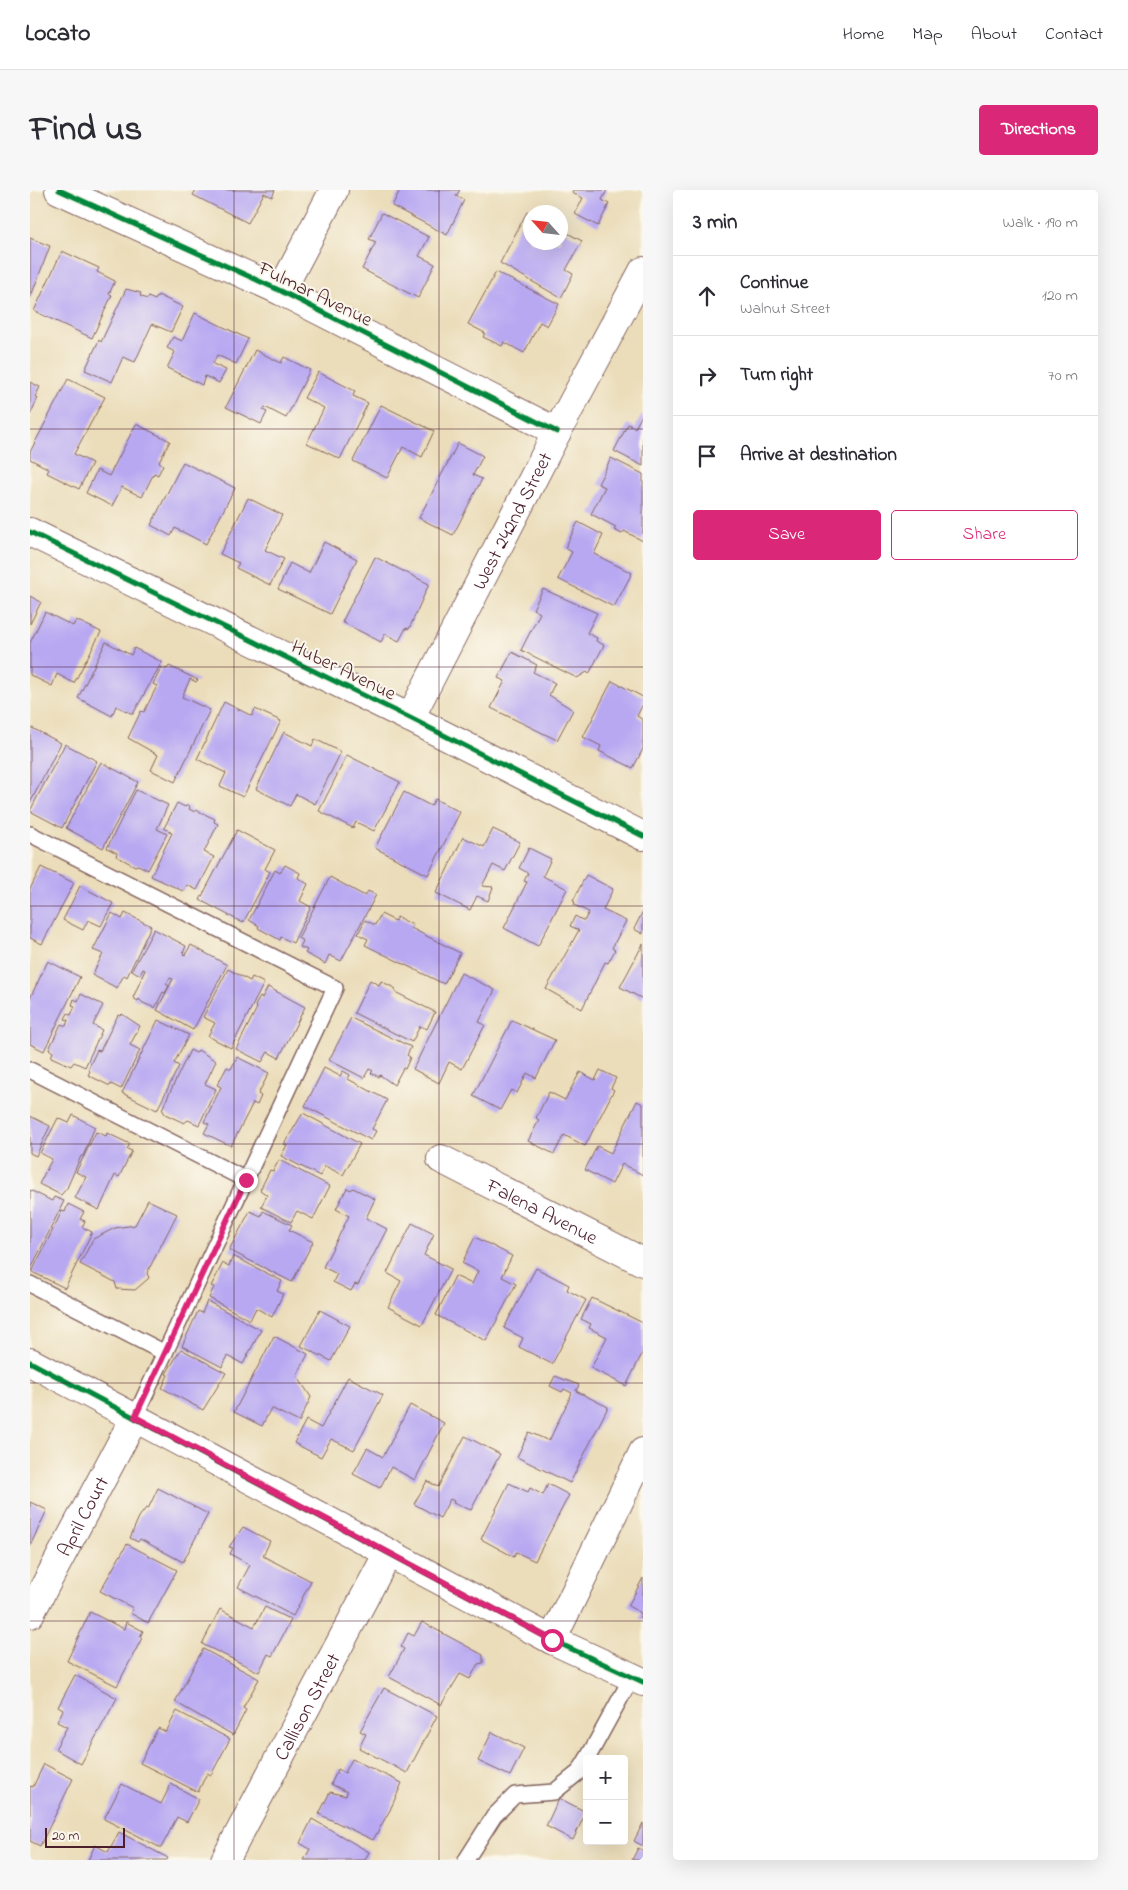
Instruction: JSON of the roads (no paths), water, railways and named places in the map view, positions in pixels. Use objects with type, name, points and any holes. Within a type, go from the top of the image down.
[{"type":"street","name":"Fulmar Avenue","points":[[59,190],[281,291],[557,432]]},
{"type":"street","points":[[281,291],[334,190]]},
{"type":"street","name":"West 242nd Street","points":[[410,718],[557,432],[643,271]]},
{"type":"street","name":"Huber Avenue","points":[[30,532],[410,718],[643,836]]},
{"type":"street","name":"Falena Avenue","points":[[441,1159],[643,1262]]},
{"type":"street","points":[[30,1362],[552,1640],[638,1680]]},
{"type":"street","name":"April Court","points":[[30,1614],[135,1417]]},
{"type":"street","points":[[552,1640],[643,1452]]},
{"type":"street","name":"Callison Street","points":[[225,1860],[388,1553]]},
{"type":"lane","points":[[30,834],[335,988],[135,1417]]},
{"type":"lane","points":[[30,1070],[246,1180]]},
{"type":"lane","points":[[30,1284],[165,1354]]},
{"type":"lane","points":[[590,1755],[638,1680]]},
{"type":"lane","points":[[466,1860],[494,1816],[515,1795],[554,1792],[579,1772],[583,1766]]}]
